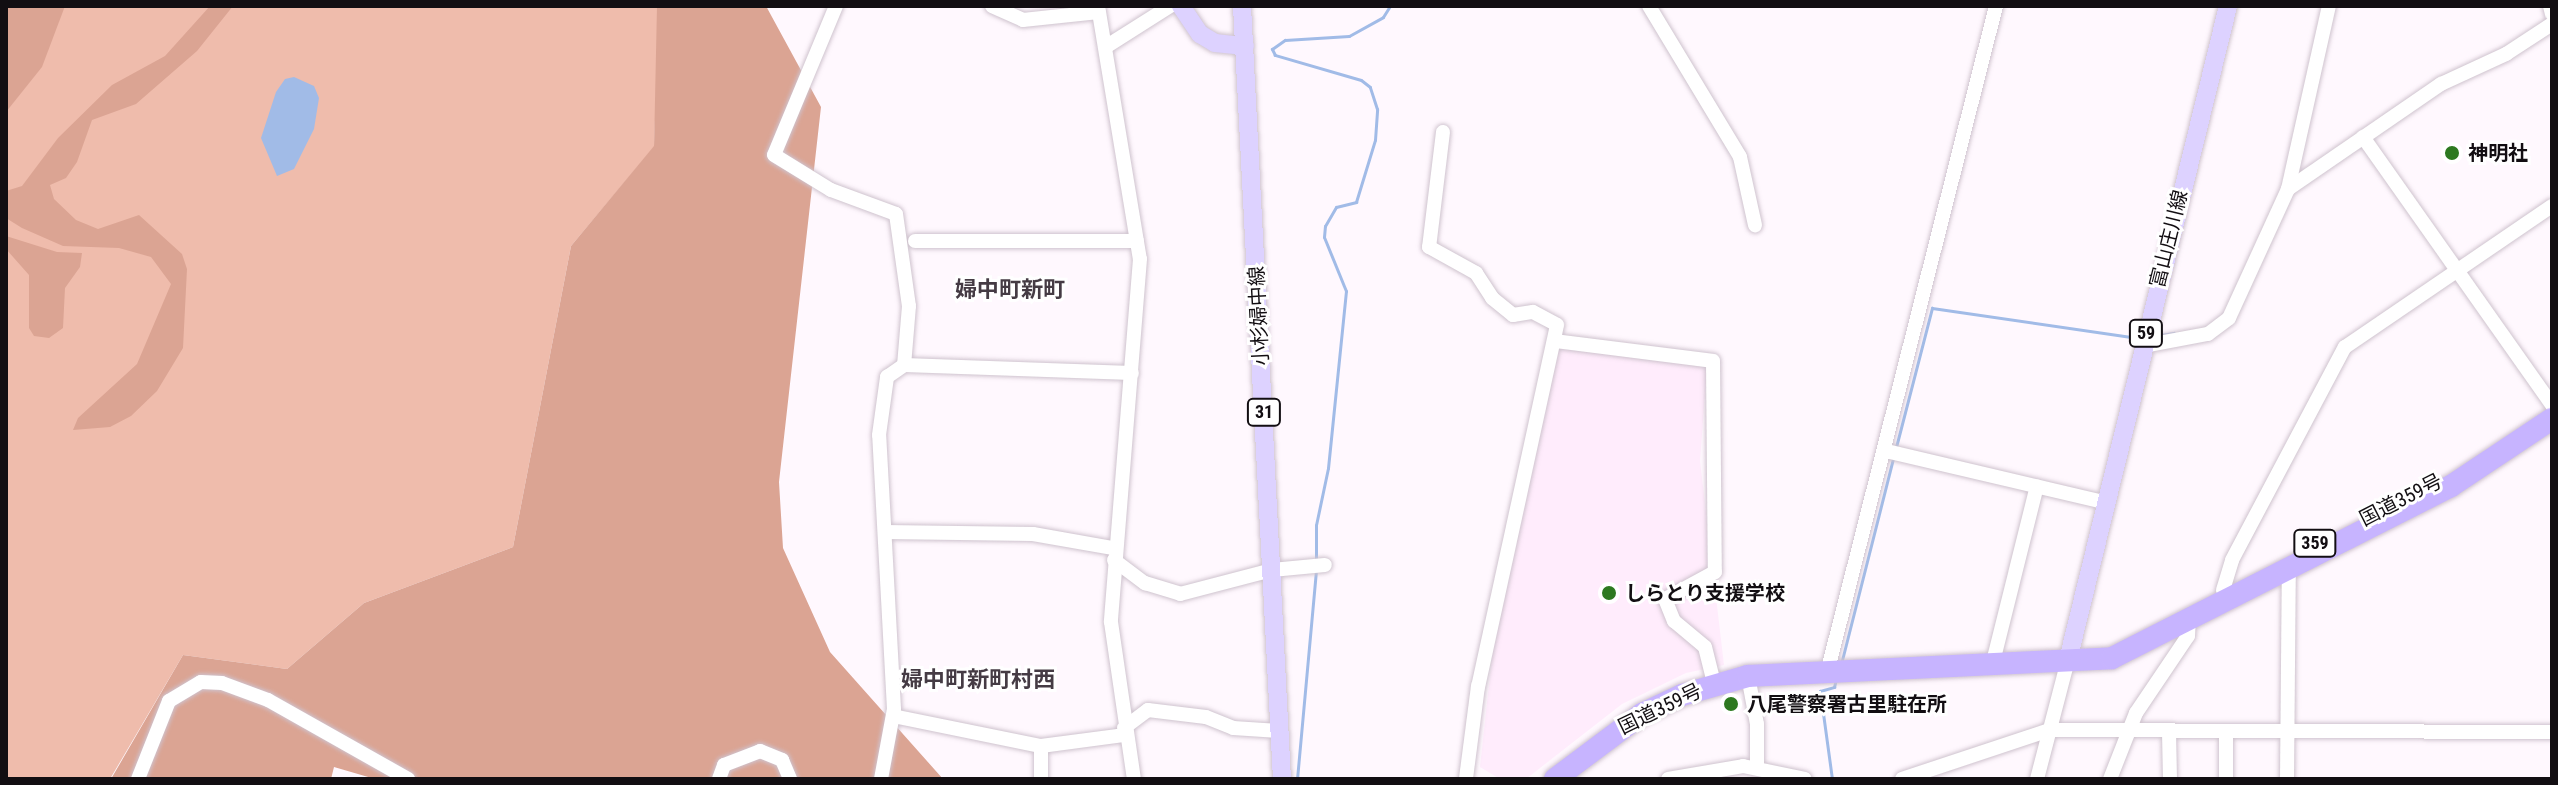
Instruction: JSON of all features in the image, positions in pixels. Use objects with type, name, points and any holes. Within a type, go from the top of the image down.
[{"type":"highway","name":"国道359号","points":[[2068,660],[2223,590],[2447,477],[2552,406]]},
{"type":"highway","name":"国道359号","points":[[1555,779],[1642,714],[1714,683],[1748,676],[1828,669],[2112,658],[2451,486],[2552,419]]},
{"type":"main road","points":[[1181,6],[1200,34],[1215,43],[1245,46]]},
{"type":"main road","name":"小杉婦中線","points":[[1242,6],[1282,779]]},
{"type":"main road","name":"富山庄川線","points":[[2068,660],[2104,502],[2228,6]]},
{"type":"street","points":[[836,6],[774,155],[831,190],[896,214],[909,306],[904,365]]},
{"type":"street","points":[[992,6],[1023,20],[1098,9],[1107,46],[1137,241],[1132,373],[1113,554],[1111,622],[1134,779]]},
{"type":"street","points":[[1107,46],[1170,6]]},
{"type":"street","points":[[1649,6],[1740,157],[1755,225]]},
{"type":"street","points":[[1828,669],[1886,451],[1996,6]]},
{"type":"street","points":[[2143,346],[2208,334],[2229,318],[2288,189],[2329,6]]},
{"type":"street","points":[[2550,6],[2552,14]]},
{"type":"street","points":[[2288,189],[2441,84],[2506,54],[2552,24]]},
{"type":"street","points":[[1443,132],[1429,247],[1476,273],[1492,298],[1513,315],[1533,312],[1557,325],[1478,686],[1466,779]]},
{"type":"street","points":[[2363,137],[2552,406]]},
{"type":"street","points":[[2223,590],[2232,560],[2345,347],[2552,206]]},
{"type":"street","points":[[915,241],[1137,241]]},
{"type":"street","points":[[1555,341],[1713,361],[1715,572],[1665,599],[1674,621],[1705,647],[1714,683]]},
{"type":"street","points":[[881,779],[893,716],[879,435],[887,377],[904,365],[1132,373]]},
{"type":"street","points":[[1886,451],[2104,502]]},
{"type":"street","points":[[1993,662],[2037,486]]},
{"type":"street","points":[[885,532],[1033,534],[1113,554],[1145,583],[1180,594],[1272,570],[1325,565]]},
{"type":"street","points":[[2287,779],[2289,569]]},
{"type":"street","points":[[2110,779],[2127,733],[2188,636],[2189,619]]},
{"type":"street","points":[[2037,779],[2068,660]]},
{"type":"street","points":[[1748,676],[1757,724],[1757,768]]},
{"type":"street","points":[[138,779],[169,701],[201,682],[222,683],[268,700],[408,779]]},
{"type":"street","points":[[893,716],[1041,746],[1125,731],[1148,710],[1206,717],[1233,728],[1279,731]]},
{"type":"street","points":[[1902,779],[2049,730],[2127,733],[2552,732]]},
{"type":"street","points":[[2169,732],[2170,779]]},
{"type":"street","points":[[2226,733],[2226,779]]},
{"type":"street","points":[[1041,746],[1041,779]]},
{"type":"street","points":[[719,779],[724,765],[760,751],[782,760],[790,779]]},
{"type":"street","points":[[1668,779],[1743,766],[1805,779]]},
{"type":"shaded area","points":[[6,6],[657,6],[659,11],[654,147],[571,246],[513,547],[364,603],[287,669],[183,655],[110,779],[6,779]]},
{"type":"shaded area","points":[[6,6],[65,6],[42,67],[6,112]]},
{"type":"shaded area","points":[[210,6],[233,6],[197,51],[136,104],[92,120],[77,162],[66,178],[50,185],[54,199],[76,220],[98,229],[139,215],[182,254],[187,269],[183,348],[157,391],[131,416],[110,427],[73,430],[78,418],[137,364],[171,284],[151,257],[119,248],[63,246],[22,228],[6,218],[6,191],[22,186],[58,138],[112,85],[165,56]]},
{"type":"shaded area","points":[[657,6],[766,6],[821,107],[779,482],[783,548],[830,652],[943,779],[375,779],[334,767],[331,779],[111,779],[183,655],[287,669],[364,603],[513,547],[571,246],[654,146]]},
{"type":"shaded area","points":[[6,236],[57,252],[82,253],[80,267],[65,288],[63,328],[49,338],[34,336],[29,328],[29,275],[6,249]]},
{"type":"shaded area","name":"しらとり支援学校","points":[[1558,346],[1707,367],[1700,461],[1724,665],[1686,673],[1622,704],[1526,779],[1500,779],[1480,767],[1493,648]]},
{"type":"water","points":[[294,77],[314,86],[319,98],[314,129],[294,169],[277,176],[261,138],[276,92],[285,79]]},
{"type":"waterway","points":[[1316,560],[1316,525],[1328,468],[1346,291],[1324,237],[1325,226],[1336,207],[1356,202],[1375,140],[1377,109],[1370,87],[1361,80],[1275,55],[1272,49],[1285,40],[1349,36],[1383,17],[1390,6]]},
{"type":"waterway","points":[[1896,447],[1932,308],[2138,338]]},
{"type":"waterway","points":[[2154,336],[2174,333]]},
{"type":"waterway","points":[[1841,664],[1893,458]]},
{"type":"waterway","points":[[1297,779],[1316,572]]},
{"type":"waterway","points":[[1832,779],[1820,691],[1834,687],[1836,679]]},
{"type":"waterway","points":[[1754,779],[1767,779]]},
{"type":"place","name":"神明社","points":[[2452,153]]},
{"type":"place","name":"しらとり支援学校","points":[[1609,593]]},
{"type":"place","name":"八尾警察署古里駐在所","points":[[1731,704]]},
{"type":"district","name":"婦中町新町","points":[[1010,290]]},
{"type":"district","name":"婦中町新町村西","points":[[978,680]]}]
